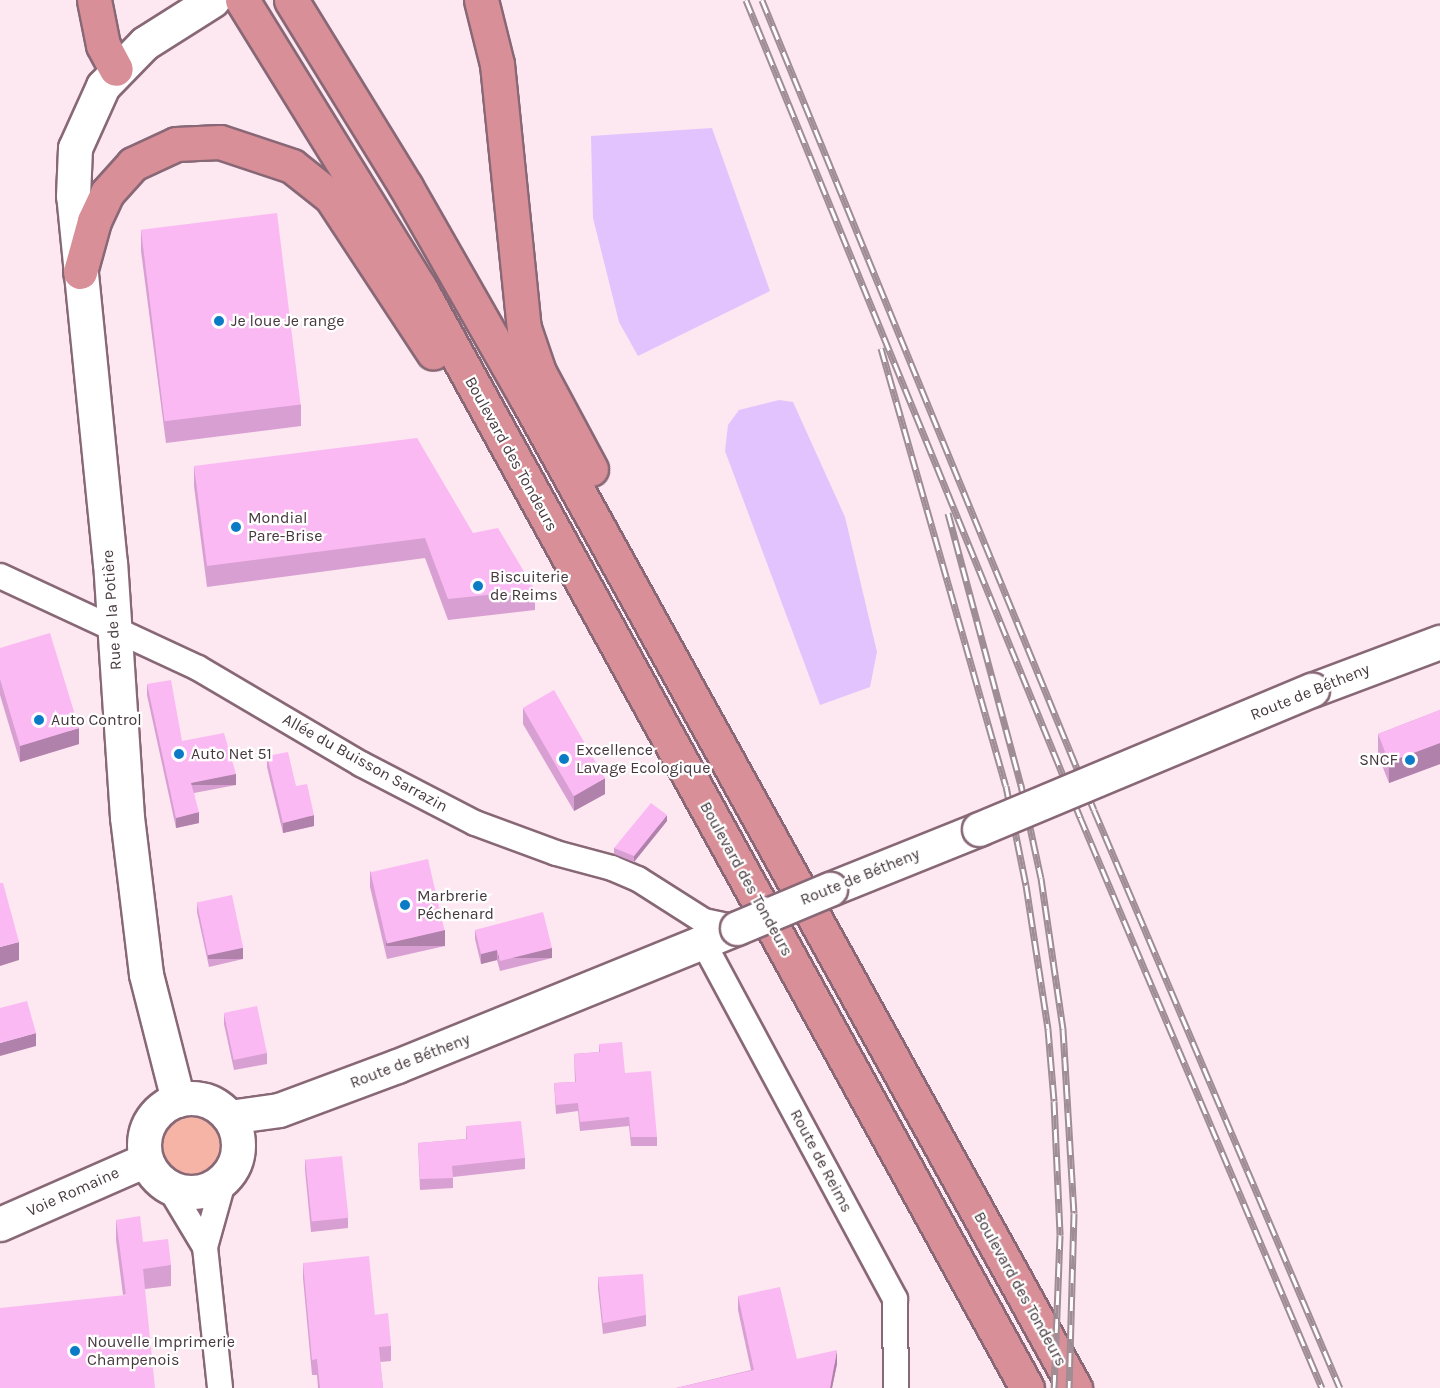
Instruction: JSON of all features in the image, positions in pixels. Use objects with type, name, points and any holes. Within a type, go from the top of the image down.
[{"type":"highway","points":[[94,0],[103,45],[116,69]]},
{"type":"highway","name":"Boulevard des Tondeurs","points":[[242,0],[420,288],[1027,1388]]},
{"type":"highway","name":"Boulevard des Tondeurs","points":[[291,0],[406,187],[687,687],[1075,1388]]},
{"type":"highway","points":[[481,0],[497,64],[524,328],[539,372],[646,575],[687,687]]},
{"type":"highway","points":[[80,272],[94,222],[107,193],[133,164],[176,144],[220,142],[292,166],[331,197],[569,559]]},
{"type":"main road","points":[[116,69],[177,22],[213,0]]},
{"type":"main road","name":"Rue de la Potière","points":[[116,69],[86,117],[75,148],[73,196],[114,633],[127,817],[146,974],[178,1100]]},
{"type":"main road","name":"Route de Bétheny","points":[[229,1117],[279,1110],[704,944],[830,889],[1312,690],[1440,642]]},
{"type":"main road","points":[[178,1100],[206,1101],[229,1117],[231,1165],[204,1191],[169,1187],[159,1180],[146,1160],[146,1130],[159,1112],[178,1100]]},
{"type":"main road","name":"Route de Bétheny","points":[[231,1165],[279,1110]]},
{"type":"main road","name":"Voie Romaine","points":[[0,1224],[146,1160]]},
{"type":"street","name":"Allée du Buisson Sarrazin","points":[[0,576],[21,583],[114,633],[198,668],[361,764],[475,823],[556,853],[612,868],[638,879],[704,921],[737,928]]},
{"type":"street","name":"Route de Reims","points":[[704,944],[895,1299],[897,1386]]},
{"type":"street","points":[[220,1388],[205,1247],[231,1165]]},
{"type":"street","points":[[169,1187],[205,1247]]},
{"type":"shaded area","points":[[712,128],[770,291],[638,356],[619,322],[593,218],[591,136]]},
{"type":"shaded area","points":[[779,400],[793,402],[845,517],[877,652],[870,687],[820,705],[725,451],[728,425],[739,410]]},
{"type":"shaded area","points":[[189,1114],[201,1116],[212,1123],[219,1134],[221,1146],[219,1158],[212,1169],[201,1176],[189,1178],[177,1176],[166,1169],[159,1158],[157,1146],[159,1134],[166,1123],[177,1116]]},
{"type":"building","points":[[277,213],[301,405],[165,421],[141,230]]},
{"type":"building","points":[[417,438],[473,533],[498,528],[535,590],[448,599],[425,538],[207,566],[194,466]]},
{"type":"building","name":"Auto Control","points":[[50,633],[79,728],[20,746],[0,679],[0,648]]},
{"type":"building","points":[[171,680],[182,741],[224,733],[236,774],[191,783],[199,812],[176,818],[147,684]]},
{"type":"building","name":"Excellence Lavage Ecologique","points":[[554,690],[605,778],[574,796],[523,708]]},
{"type":"building","points":[[1440,710],[1440,743],[1389,762],[1378,734]]},
{"type":"building","points":[[288,752],[296,786],[307,784],[314,815],[283,823],[267,756]]},
{"type":"building","points":[[651,803],[667,815],[634,856],[614,848]]},
{"type":"building","name":"Marbrerie Péchenard","points":[[428,859],[444,930],[387,943],[371,872]]},
{"type":"building","points":[[0,883],[3,883],[19,942],[0,947]]},
{"type":"building","points":[[232,895],[243,948],[208,955],[197,902]]},
{"type":"building","points":[[543,912],[552,948],[500,961],[497,950],[481,954],[475,930]]},
{"type":"building","points":[[27,1001],[36,1033],[0,1043],[0,1008]]},
{"type":"building","points":[[257,1006],[267,1053],[234,1060],[224,1013]]},
{"type":"building","points":[[622,1042],[625,1073],[651,1071],[657,1137],[631,1137],[629,1117],[580,1122],[578,1103],[556,1105],[554,1083],[576,1082],[574,1054],[600,1052],[599,1044]]},
{"type":"building","points":[[521,1121],[525,1158],[452,1166],[453,1178],[420,1179],[418,1143],[467,1139],[466,1126]]},
{"type":"building","points":[[342,1156],[348,1218],[312,1222],[305,1160]]},
{"type":"building","name":"Nouvelle Imprimerie Champenois","points":[[140,1216],[143,1242],[168,1239],[171,1265],[143,1269],[155,1388],[0,1388],[0,1308],[126,1295],[116,1220]]},
{"type":"building","points":[[369,1256],[375,1315],[388,1313],[391,1346],[379,1347],[383,1388],[320,1388],[317,1359],[312,1360],[303,1263]]},
{"type":"building","points":[[643,1274],[646,1315],[603,1323],[598,1277]]},
{"type":"building","points":[[780,1287],[797,1359],[837,1350],[830,1388],[676,1388],[754,1370],[738,1296]]},
{"type":"railway","points":[[746,0],[1080,817],[1322,1388]]},
{"type":"railway","points":[[762,0],[1094,810],[1340,1388]]},
{"type":"railway","points":[[881,348],[1006,786],[1026,885],[1048,1029],[1054,1101],[1060,1235],[1054,1388]]},
{"type":"railway","points":[[948,513],[1021,785],[1041,878],[1063,1029],[1074,1213],[1069,1388]]},
{"type":"place","name":"Je loue Je range","points":[[219,321]]},
{"type":"place","name":"Mondial Pare-Brise","points":[[236,527]]},
{"type":"place","name":"Biscuiterie de Reims","points":[[478,586]]},
{"type":"place","name":"Auto Control","points":[[39,720]]},
{"type":"place","name":"Auto Net 51","points":[[179,754]]},
{"type":"place","name":"Excellence Lavage Ecologique","points":[[564,759]]},
{"type":"place","name":"SNCF","points":[[1410,760]]},
{"type":"place","name":"Marbrerie Péchenard","points":[[405,905]]},
{"type":"place","name":"Nouvelle Imprimerie Champenois","points":[[75,1351]]}]
